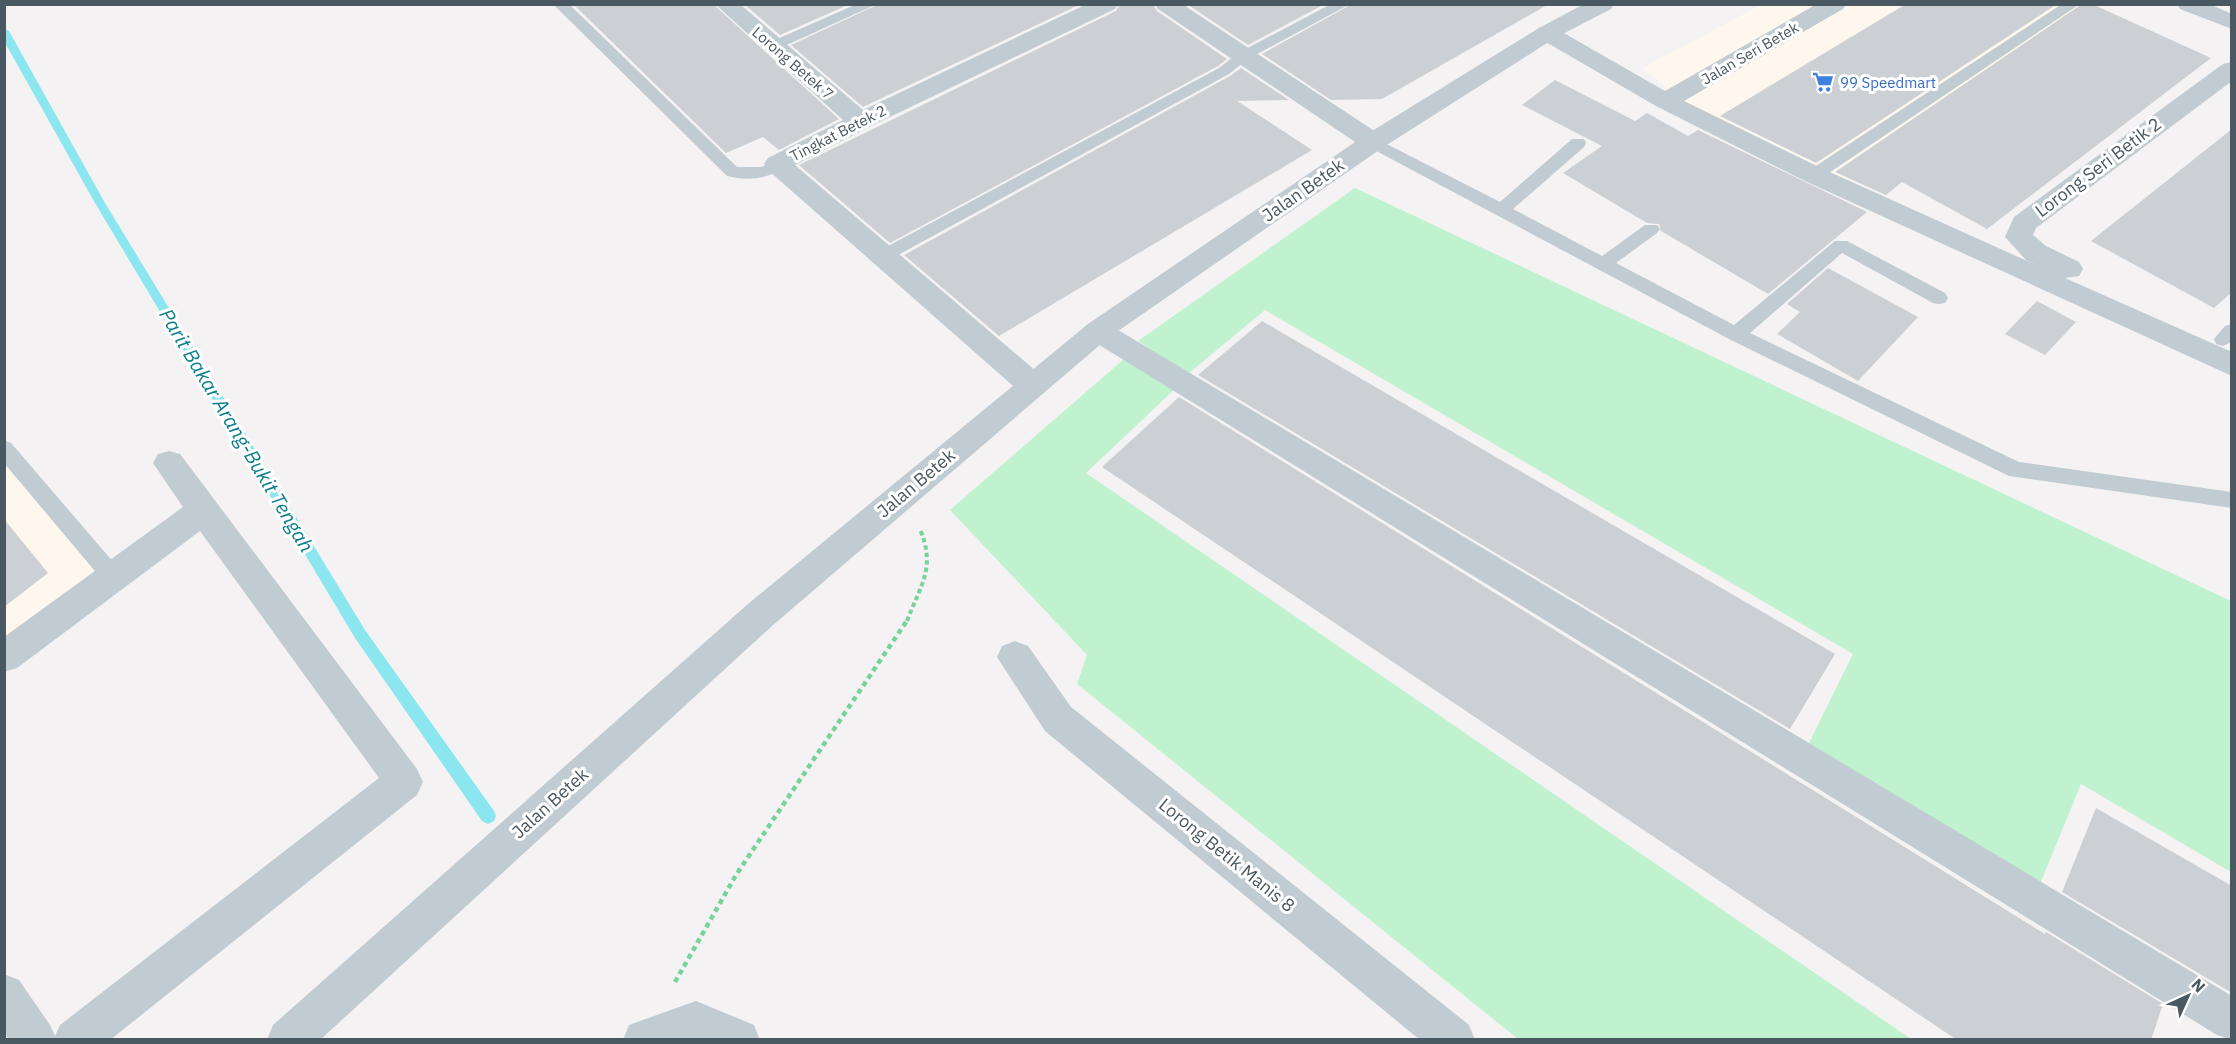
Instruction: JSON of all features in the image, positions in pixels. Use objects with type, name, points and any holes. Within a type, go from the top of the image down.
[{"type":"street","name":"Lorong Betek 7","points":[[726,4],[860,121]]},
{"type":"street","name":"Tingkat Betek 2","points":[[1032,385],[777,164],[860,121],[1107,4]]},
{"type":"street","points":[[1166,4],[1373,142]]},
{"type":"street","name":"Jalan Betek","points":[[288,1040],[760,615],[1098,331],[1373,142],[1547,33],[1603,4]]},
{"type":"street","name":"Jalan Seri Betek","points":[[1665,101],[1835,4]]},
{"type":"street","points":[[2188,4],[2232,22]]},
{"type":"street","points":[[1547,33],[1665,101],[1814,175],[2232,365]]},
{"type":"street","name":"Lorong Seri Betik 2","points":[[2229,338],[2036,253],[2019,237],[2024,223],[2232,69]]},
{"type":"street","points":[[1098,331],[2232,1020]]},
{"type":"street","points":[[75,1040],[404,782],[169,463]]},
{"type":"street","points":[[4,657],[204,510]]},
{"type":"street","name":"Lorong Betik Manis 8","points":[[1015,657],[1059,719],[1454,1040]]},
{"type":"street","points":[[4,995],[35,1040]]},
{"type":"street","points":[[644,1040],[696,1022],[740,1040]]},
{"type":"lane","points":[[560,4],[733,172],[764,172],[777,164]]},
{"type":"lane","points":[[773,46],[870,4]]},
{"type":"lane","points":[[884,256],[1224,70],[1243,56],[1343,4]]},
{"type":"lane","points":[[1814,175],[2073,4]]},
{"type":"lane","points":[[1373,142],[1736,334],[2016,470],[2232,500]]},
{"type":"lane","points":[[1501,210],[1578,143]]},
{"type":"lane","points":[[1603,264],[1651,230]]},
{"type":"lane","points":[[1736,334],[1841,246],[1939,298]]},
{"type":"lane","points":[[4,448],[113,577]]},
{"type":"path","points":[[671,988],[736,874],[906,626],[929,564],[922,533],[912,515],[897,499]]},
{"type":"shaded area","points":[[1761,5],[2108,5],[1845,179],[1691,107],[1642,68]]},
{"type":"shaded area","points":[[4,448],[113,577],[4,656]]},
{"type":"green space","points":[[1355,188],[2231,601],[2231,872],[2081,784],[2038,889],[1806,749],[1853,654],[1265,310],[1188,374],[1138,341]]},
{"type":"green space","points":[[1124,359],[1175,389],[1086,473],[1911,1039],[1518,1039],[1077,684],[1087,655],[950,510]]},
{"type":"building","points":[[573,4],[713,4],[839,119],[779,150],[763,137],[726,153]]},
{"type":"building","points":[[744,4],[850,4],[780,35]]},
{"type":"building","points":[[879,4],[1081,4],[863,107],[791,45]]},
{"type":"building","points":[[1120,4],[1153,4],[1157,11],[1227,59],[1218,66],[890,243],[799,165],[1116,11]]},
{"type":"building","points":[[1187,4],[1325,4],[1248,45]]},
{"type":"building","points":[[1352,4],[1549,4],[1382,99],[1331,100],[1262,54]]},
{"type":"building","points":[[1906,4],[2057,4],[1816,163],[1720,116]]},
{"type":"building","points":[[2082,4],[2092,4],[2211,58],[1987,229],[1902,182],[1886,195],[1835,172]]},
{"type":"building","points":[[1241,68],[1289,100],[1237,101],[1312,150],[999,336],[904,255],[1230,76]]},
{"type":"building","points":[[1555,80],[1635,121],[1647,113],[1688,136],[1698,130],[1867,212],[1768,294],[1661,231],[1659,224],[1647,223],[1563,173],[1602,146],[1522,105]]},
{"type":"building","points":[[2232,129],[2232,292],[2214,308],[2091,241]]},
{"type":"building","points":[[1828,268],[1918,317],[1858,381],[1777,334],[1800,312],[1787,304]]},
{"type":"building","points":[[2037,301],[2076,322],[2045,355],[2005,334]]},
{"type":"building","points":[[1262,321],[1835,654],[1790,729],[1198,375]]},
{"type":"building","points":[[1179,397],[2045,934],[2046,932],[2163,1004],[2151,1040],[1957,1040],[1102,467]]},
{"type":"building","points":[[4,519],[48,573],[4,607]]},
{"type":"building","points":[[2096,808],[2232,886],[2232,993],[2062,892]]},
{"type":"waterway","name":"Parit Bakar Arang-Bukit Tengah","points":[[4,31],[100,203],[360,634],[488,816]]},
{"type":"place","name":"99 Speedmart","points":[[1823,82]]}]
